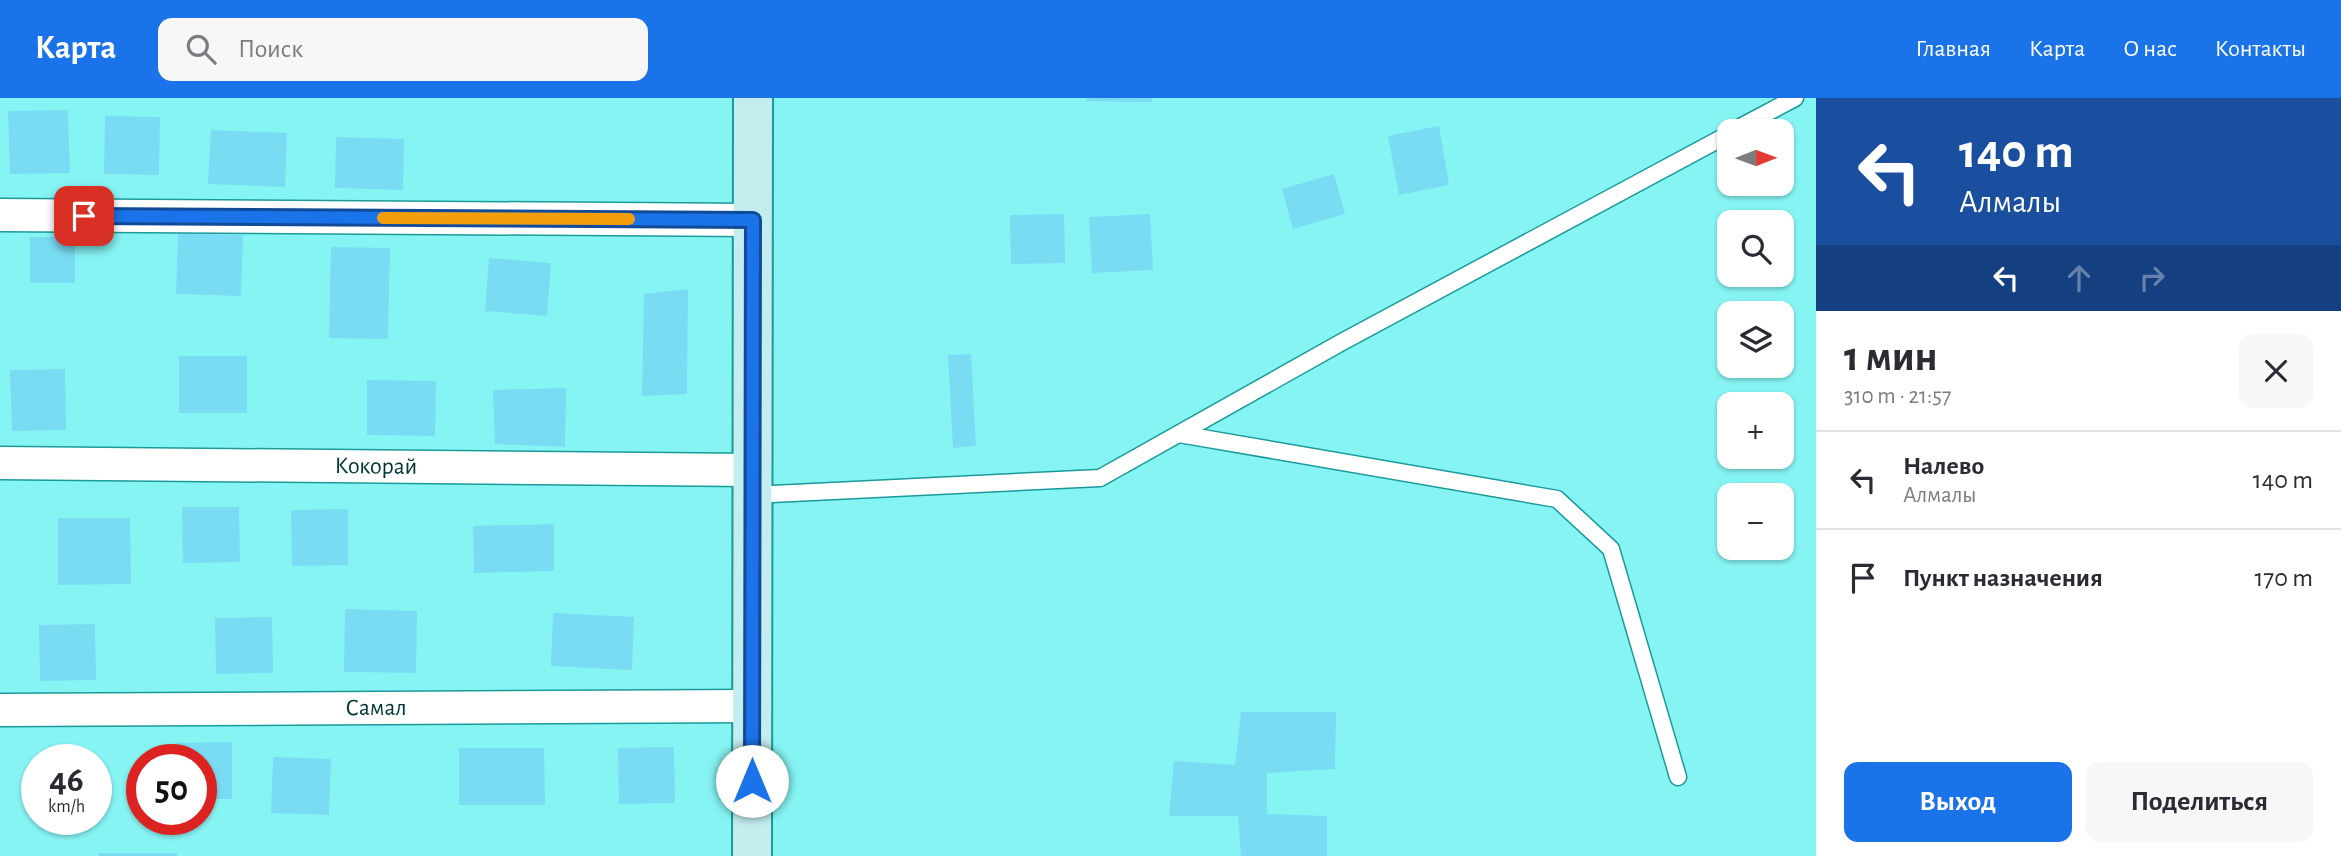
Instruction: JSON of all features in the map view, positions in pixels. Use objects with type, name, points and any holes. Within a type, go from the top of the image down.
[{"type":"main road","points":[[752,856],[753,98]]},
{"type":"street","points":[[0,215],[753,220]]},
{"type":"street","name":"Кокорай","points":[[0,463],[752,482]]},
{"type":"street","name":"Самал","points":[[0,710],[752,706]]},
{"type":"lane","points":[[1755,119],[1795,98]]},
{"type":"lane","points":[[752,482],[1100,478],[1717,140]]},
{"type":"lane","points":[[1179,434],[1557,499],[1611,549],[1678,777]]},
{"type":"building","points":[[1087,98],[1152,98],[1152,102],[1087,101]]},
{"type":"building","points":[[68,110],[70,173],[10,174],[8,111]]},
{"type":"building","points":[[105,116],[160,117],[159,175],[104,174]]},
{"type":"building","points":[[1439,126],[1449,185],[1399,195],[1388,136]]},
{"type":"building","points":[[211,130],[287,133],[285,187],[208,184]]},
{"type":"building","points":[[336,137],[404,139],[403,190],[335,188]]},
{"type":"building","points":[[1334,174],[1345,214],[1293,229],[1282,189]]},
{"type":"building","points":[[1064,214],[1065,263],[1011,264],[1010,215]]},
{"type":"building","points":[[1150,214],[1153,270],[1092,273],[1089,217]]},
{"type":"building","points":[[178,233],[243,235],[241,296],[176,294]]},
{"type":"building","points":[[30,237],[75,237],[75,283],[30,283]]},
{"type":"building","points":[[331,247],[390,248],[388,339],[329,338]]},
{"type":"building","points":[[489,258],[551,263],[547,316],[485,311]]},
{"type":"building","points":[[688,289],[687,394],[642,396],[644,294]]},
{"type":"building","points":[[971,354],[976,446],[953,448],[948,355]]},
{"type":"building","points":[[179,356],[247,356],[247,413],[179,413]]},
{"type":"building","points":[[65,369],[66,430],[12,431],[10,370]]},
{"type":"building","points":[[367,380],[436,381],[435,436],[367,435]]},
{"type":"building","points":[[566,388],[565,447],[495,444],[493,390]]},
{"type":"building","points":[[182,507],[239,507],[240,562],[183,563]]},
{"type":"building","points":[[348,509],[348,565],[292,566],[291,510]]},
{"type":"building","points":[[58,518],[130,518],[131,584],[58,585]]},
{"type":"building","points":[[554,524],[554,571],[474,573],[473,526]]},
{"type":"building","points":[[345,609],[417,611],[416,673],[344,672]]},
{"type":"building","points":[[553,613],[634,617],[632,670],[551,666]]},
{"type":"building","points":[[272,617],[273,673],[216,674],[215,618]]},
{"type":"building","points":[[95,624],[96,680],[40,681],[39,625]]},
{"type":"building","points":[[1241,712],[1336,712],[1335,769],[1267,773],[1267,814],[1327,816],[1327,856],[1241,856],[1238,816],[1169,816],[1174,761],[1235,765]]},
{"type":"building","points":[[232,742],[232,799],[217,799],[217,744],[175,743]]},
{"type":"building","points":[[674,747],[675,803],[619,804],[618,748]]},
{"type":"building","points":[[459,748],[544,748],[545,805],[459,805]]},
{"type":"building","points":[[273,757],[331,759],[329,815],[271,813]]},
{"type":"building","points":[[99,853],[177,853],[177,856],[99,856]]},
{"type":"slow traffic","points":[[383,218],[629,219]]},
{"type":"route","points":[[84,216],[753,220],[752,781]]}]
